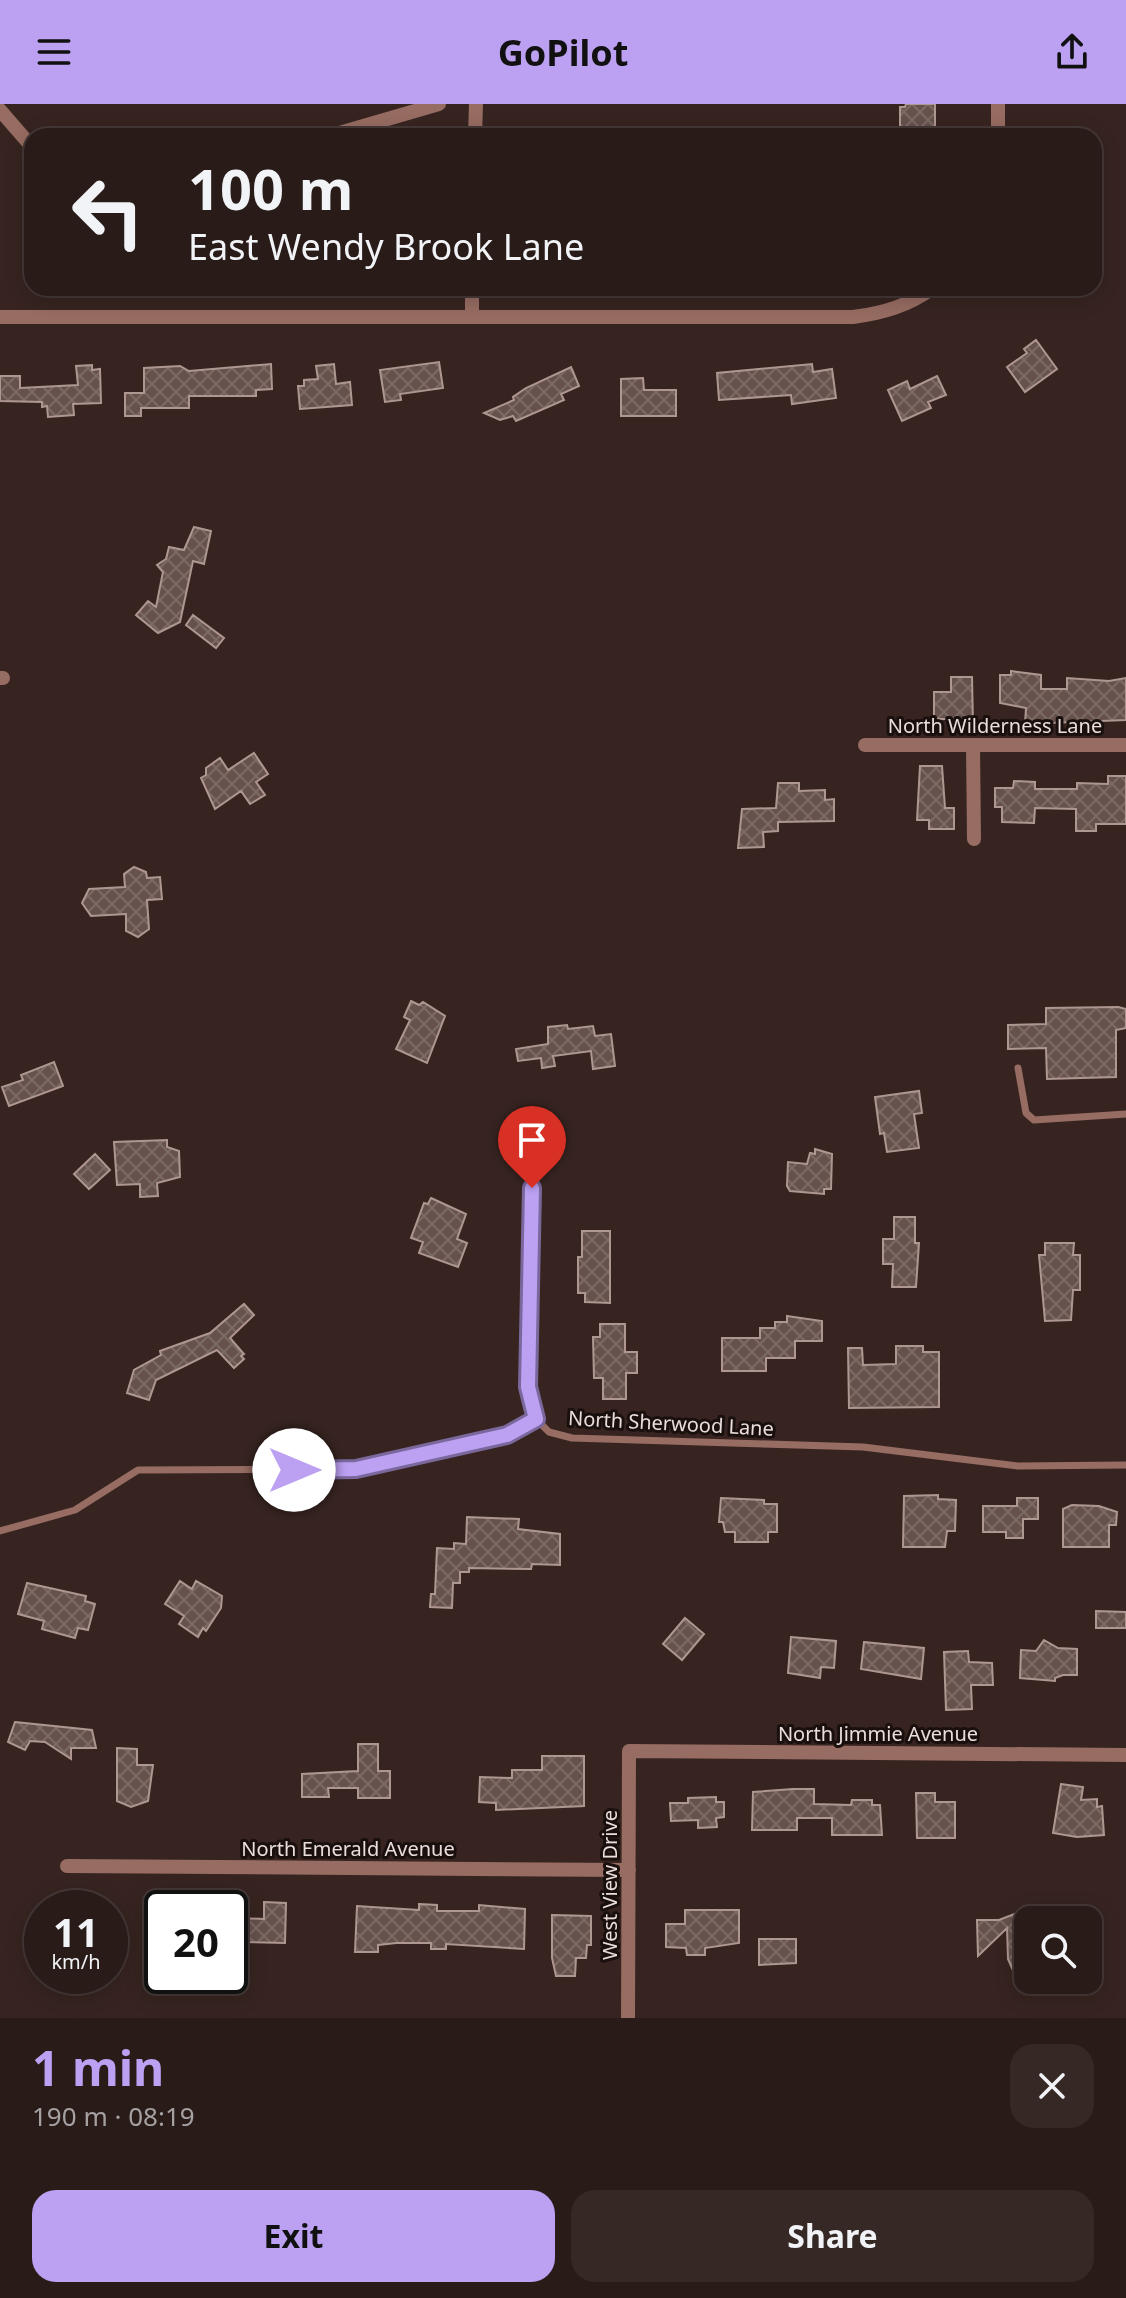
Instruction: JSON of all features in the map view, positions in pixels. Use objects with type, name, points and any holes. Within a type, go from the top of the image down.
[{"type":"street","points":[[356,128],[439,104]]},
{"type":"street","points":[[475,128],[476,104]]},
{"type":"street","points":[[998,104],[998,128]]},
{"type":"street","points":[[0,110],[24,138]]},
{"type":"street","points":[[472,296],[472,316]]},
{"type":"street","points":[[0,317],[853,317],[881,314],[921,296]]},
{"type":"street","name":"North Wilderness Lane","points":[[865,745],[1126,745]]},
{"type":"street","points":[[973,745],[974,839]]},
{"type":"street","name":"North Jimmie Avenue","points":[[629,1751],[1126,1755]]},
{"type":"street","name":"West View Drive","points":[[628,2018],[629,1751]]},
{"type":"street","name":"North Emerald Avenue","points":[[67,1866],[629,1870]]},
{"type":"lane","points":[[1018,1068],[1026,1113],[1034,1120],[1126,1114]]},
{"type":"lane","points":[[0,1531],[75,1510],[138,1470],[356,1469],[507,1435],[536,1419],[528,1387],[532,1188]]},
{"type":"lane","name":"North Sherwood Lane","points":[[536,1419],[549,1432],[572,1438],[863,1447],[1018,1466],[1126,1465]]},
{"type":"building","points":[[906,104],[935,104],[935,128],[900,128],[900,107]]},
{"type":"building","points":[[1036,340],[1057,369],[1025,392],[1007,367],[1027,353],[1024,349]]},
{"type":"building","points":[[439,362],[443,388],[400,394],[401,400],[385,402],[380,370]]},
{"type":"building","points":[[271,364],[272,389],[256,390],[256,396],[189,396],[189,408],[141,408],[141,416],[125,416],[125,393],[144,393],[144,368],[180,366],[189,371]]},
{"type":"building","points":[[334,364],[336,384],[350,382],[352,405],[300,409],[298,386],[304,386],[304,380],[318,379],[316,366]]},
{"type":"building","points":[[812,364],[813,372],[832,369],[836,398],[792,404],[791,395],[719,400],[717,373]]},
{"type":"building","points":[[92,365],[92,370],[100,369],[101,403],[73,404],[74,415],[48,417],[47,406],[42,407],[42,402],[0,401],[0,376],[20,376],[20,388],[78,385],[76,366]]},
{"type":"building","points":[[571,367],[579,386],[561,394],[564,400],[516,421],[513,416],[500,420],[484,413],[514,400],[513,397],[526,388]]},
{"type":"building","points":[[937,376],[946,395],[928,402],[931,408],[902,421],[888,390],[907,381],[910,389]]},
{"type":"building","points":[[643,378],[644,390],[676,390],[676,416],[621,416],[621,379]]},
{"type":"building","points":[[194,527],[211,531],[204,564],[193,561],[180,622],[158,633],[136,615],[148,601],[156,607],[163,572],[157,565],[166,559],[169,547],[184,550]]},
{"type":"building","points":[[193,615],[224,638],[216,648],[186,625]]},
{"type":"building","points":[[1011,671],[1041,675],[1041,689],[1067,689],[1067,678],[1109,681],[1126,678],[1126,720],[1025,724],[1026,708],[1000,703],[1000,675],[1011,675]]},
{"type":"building","points":[[951,677],[972,677],[973,725],[951,726],[951,719],[934,719],[934,692],[951,692]]},
{"type":"building","points":[[254,753],[268,774],[256,782],[265,795],[250,804],[241,791],[215,809],[201,778],[206,775],[206,768],[220,758],[228,770]]},
{"type":"building","points":[[920,766],[942,766],[945,808],[954,808],[954,829],[929,829],[929,820],[917,820]]},
{"type":"building","points":[[1108,776],[1126,776],[1126,824],[1096,824],[1096,831],[1076,831],[1076,809],[1035,808],[1034,823],[1002,822],[1002,807],[995,807],[995,788],[1013,788],[1014,781],[1035,782],[1035,789],[1077,789],[1077,783],[1108,784]]},
{"type":"building","points":[[778,783],[799,783],[799,791],[825,790],[825,800],[834,799],[834,821],[778,822],[778,831],[763,832],[764,847],[738,848],[742,809],[776,808]]},
{"type":"building","points":[[134,867],[146,872],[147,878],[160,877],[162,899],[147,900],[149,929],[138,937],[126,931],[126,914],[91,916],[82,903],[89,889],[125,887],[124,874]]},
{"type":"building","points":[[411,1001],[419,1005],[423,1002],[445,1016],[427,1063],[396,1049],[410,1020],[404,1017]]},
{"type":"building","points":[[1046,1008],[1126,1009],[1126,1028],[1116,1030],[1116,1077],[1047,1079],[1046,1048],[1008,1049],[1008,1025],[1046,1024]]},
{"type":"building","points":[[567,1025],[568,1029],[593,1026],[595,1036],[611,1034],[615,1066],[593,1069],[591,1051],[553,1056],[555,1066],[542,1068],[541,1058],[518,1061],[516,1049],[548,1044],[548,1027]]},
{"type":"building","points":[[54,1062],[63,1086],[9,1106],[2,1087],[23,1080],[21,1075]]},
{"type":"building","points":[[919,1091],[922,1113],[914,1114],[919,1148],[887,1152],[884,1133],[880,1134],[875,1097]]},
{"type":"building","points":[[167,1140],[167,1147],[179,1151],[180,1177],[157,1183],[158,1196],[140,1197],[140,1184],[117,1185],[114,1142]]},
{"type":"building","points":[[815,1149],[832,1154],[831,1189],[824,1189],[824,1194],[790,1191],[787,1186],[788,1162],[807,1164],[810,1153],[815,1154]]},
{"type":"building","points":[[95,1154],[110,1170],[89,1189],[74,1174]]},
{"type":"building","points":[[431,1198],[466,1214],[457,1239],[467,1243],[458,1267],[419,1253],[423,1242],[411,1238],[424,1203],[428,1204]]},
{"type":"building","points":[[894,1217],[915,1217],[915,1243],[919,1243],[916,1287],[892,1287],[893,1264],[883,1264],[883,1239],[894,1239]]},
{"type":"building","points":[[582,1231],[610,1231],[610,1303],[585,1302],[585,1293],[578,1293]]},
{"type":"building","points":[[1045,1243],[1074,1243],[1073,1255],[1080,1255],[1080,1290],[1073,1290],[1071,1320],[1045,1321],[1039,1255],[1045,1255]]},
{"type":"building","points":[[244,1304],[254,1315],[230,1338],[244,1354],[241,1356],[244,1359],[234,1368],[217,1350],[156,1380],[149,1400],[127,1393],[134,1370],[161,1355],[160,1351],[210,1333]]},
{"type":"building","points":[[787,1316],[822,1321],[822,1341],[795,1341],[795,1358],[766,1358],[766,1371],[722,1371],[722,1338],[760,1338],[760,1328],[775,1328],[775,1322],[787,1322]]},
{"type":"building","points":[[600,1324],[625,1324],[625,1352],[637,1352],[637,1373],[626,1373],[626,1399],[603,1399],[603,1378],[594,1378],[593,1337],[600,1337]]},
{"type":"building","points":[[896,1346],[923,1346],[923,1352],[939,1352],[939,1407],[849,1408],[848,1348],[862,1348],[863,1365],[896,1364]]},
{"type":"building","points":[[938,1495],[938,1499],[956,1500],[955,1531],[947,1531],[945,1547],[903,1547],[904,1496]]},
{"type":"building","points":[[721,1498],[764,1500],[764,1504],[777,1504],[777,1532],[768,1532],[768,1542],[735,1542],[735,1532],[725,1532],[723,1522],[719,1522]]},
{"type":"building","points":[[1017,1498],[1038,1498],[1038,1519],[1023,1519],[1023,1538],[1006,1538],[1006,1532],[983,1532],[983,1506],[1017,1506]]},
{"type":"building","points":[[1072,1505],[1099,1506],[1117,1512],[1116,1525],[1109,1525],[1109,1547],[1063,1547],[1063,1509]]},
{"type":"building","points":[[467,1517],[519,1519],[518,1529],[560,1534],[560,1565],[532,1564],[531,1569],[469,1568],[469,1572],[460,1572],[460,1583],[453,1583],[452,1608],[430,1607],[431,1594],[435,1594],[437,1548],[454,1549],[454,1543],[466,1544]]},
{"type":"building","points":[[180,1581],[192,1589],[196,1581],[222,1596],[221,1608],[206,1631],[203,1628],[198,1637],[179,1624],[184,1616],[165,1604]]},
{"type":"building","points":[[27,1583],[86,1596],[85,1601],[95,1604],[88,1630],[78,1628],[75,1638],[42,1629],[44,1621],[18,1614]]},
{"type":"building","points":[[1096,1611],[1126,1612],[1126,1628],[1096,1628]]},
{"type":"building","points":[[685,1618],[704,1634],[682,1660],[663,1644]]},
{"type":"building","points":[[791,1637],[836,1641],[834,1668],[821,1667],[820,1678],[788,1673]]},
{"type":"building","points":[[1044,1640],[1058,1648],[1077,1649],[1077,1675],[1063,1675],[1055,1681],[1020,1678],[1021,1650],[1036,1651]]},
{"type":"building","points":[[864,1642],[924,1648],[921,1679],[861,1669]]},
{"type":"building","points":[[968,1651],[969,1662],[992,1663],[993,1685],[971,1685],[972,1709],[946,1710],[944,1652]]},
{"type":"building","points":[[15,1722],[92,1730],[96,1748],[71,1748],[71,1759],[45,1742],[30,1741],[25,1750],[8,1742]]},
{"type":"building","points":[[358,1744],[378,1744],[378,1771],[390,1771],[390,1798],[358,1798],[358,1788],[328,1788],[329,1797],[302,1797],[302,1774],[358,1771]]},
{"type":"building","points":[[117,1748],[137,1749],[137,1765],[153,1765],[148,1801],[131,1807],[117,1801]]},
{"type":"building","points":[[542,1756],[584,1756],[584,1806],[496,1810],[496,1803],[479,1802],[480,1777],[512,1778],[512,1770],[542,1770]]},
{"type":"building","points":[[1061,1784],[1083,1787],[1081,1800],[1097,1799],[1097,1807],[1102,1806],[1104,1835],[1077,1837],[1053,1833]]},
{"type":"building","points":[[814,1789],[814,1804],[851,1805],[852,1800],[872,1800],[872,1805],[880,1805],[882,1835],[832,1835],[832,1818],[797,1818],[797,1830],[752,1830],[753,1792]]},
{"type":"building","points":[[916,1793],[935,1793],[935,1802],[955,1802],[955,1838],[917,1838]]},
{"type":"building","points":[[716,1797],[716,1802],[724,1802],[724,1817],[716,1818],[717,1827],[698,1828],[698,1820],[671,1821],[670,1803],[688,1803],[688,1798]]},
{"type":"building","points":[[264,1902],[286,1903],[285,1943],[248,1942],[248,1918],[264,1919]]},
{"type":"building","points":[[419,1904],[437,1905],[437,1911],[479,1911],[479,1905],[525,1909],[524,1949],[446,1944],[446,1949],[431,1949],[431,1943],[396,1943],[378,1945],[378,1952],[355,1952],[357,1906],[419,1910]]},
{"type":"building","points":[[685,1910],[739,1910],[739,1943],[705,1948],[705,1955],[687,1955],[686,1948],[666,1947],[666,1924],[685,1924]]},
{"type":"building","points":[[1014,1914],[1014,1973],[1008,1959],[1007,1928],[978,1956],[977,1920],[999,1920]]},
{"type":"building","points":[[552,1915],[591,1916],[591,1945],[587,1945],[586,1958],[576,1958],[575,1976],[556,1976],[552,1958]]},
{"type":"building","points":[[759,1939],[796,1939],[796,1963],[759,1965]]},
{"type":"route","points":[[294,1470],[356,1469],[507,1435],[536,1419],[530,1405],[528,1387],[532,1188]]}]
